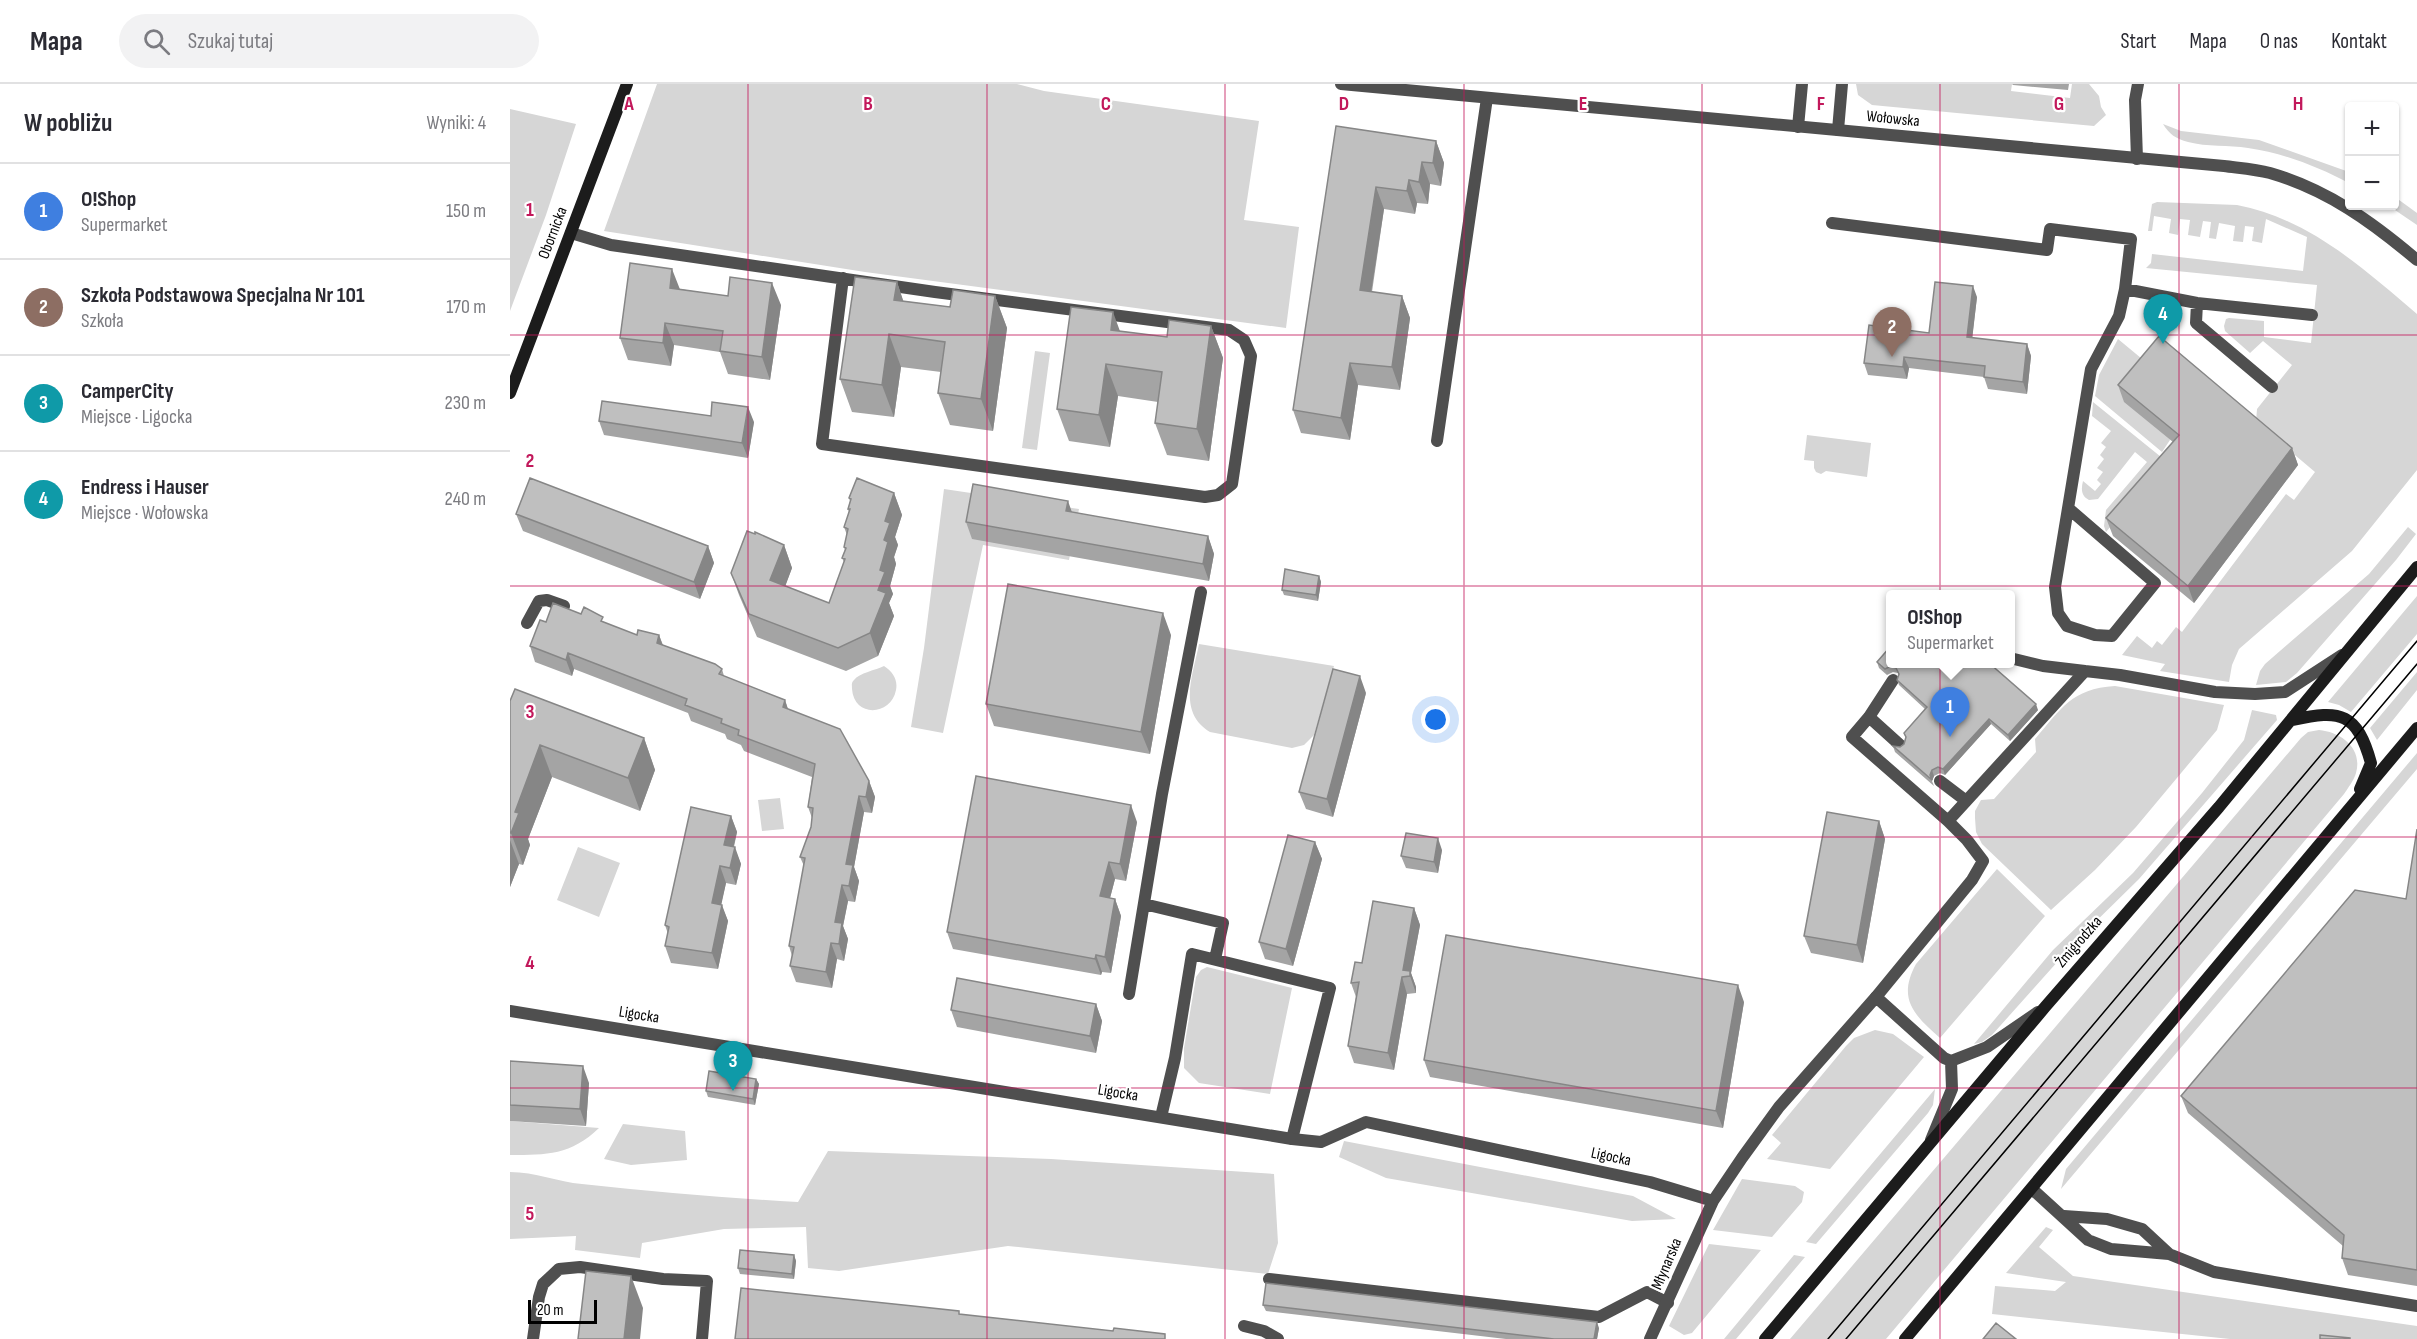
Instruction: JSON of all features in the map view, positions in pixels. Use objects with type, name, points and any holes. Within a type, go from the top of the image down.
[{"type":"main road","name":"Obornicka","points":[[510,393],[627,84]]},
{"type":"main road","name":"Żmigrodzka","points":[[1765,1339],[2045,1007],[2293,720],[2417,567]]},
{"type":"main road","points":[[2293,720],[2321,714],[2349,721],[2360,732],[2372,763],[2353,804]]},
{"type":"main road","points":[[1905,1339],[2417,728]]},
{"type":"street","name":"Wołowska","points":[[1341,84],[2224,166],[2268,172],[2302,184],[2362,215],[2417,260]]},
{"type":"street","points":[[1798,127],[1802,84]]},
{"type":"street","points":[[1838,130],[1842,84]]},
{"type":"street","points":[[2137,159],[2135,100],[2138,84]]},
{"type":"street","points":[[1437,441],[1487,98]]},
{"type":"street","points":[[1832,223],[2047,250],[2050,229],[2131,239],[2119,316],[2091,369],[2068,508],[2055,587],[2058,613],[2067,626],[2095,635],[2112,636],[2155,583],[2068,508]]},
{"type":"street","points":[[571,233],[611,245],[1229,330],[1244,340],[1251,356],[1232,484],[1218,495],[1205,496],[822,444],[843,278]]},
{"type":"street","points":[[2125,289],[2196,303],[2312,315]]},
{"type":"street","points":[[2196,303],[2196,323],[2272,387]]},
{"type":"street","points":[[1129,994],[1161,794],[1201,592]]},
{"type":"street","points":[[527,623],[539,601],[547,600],[564,606]]},
{"type":"street","points":[[2015,659],[2043,666],[2120,675],[2215,692],[2248,695],[2285,692],[2346,652]]},
{"type":"street","points":[[1893,680],[1869,717],[1852,737],[1948,821],[2085,671]]},
{"type":"street","points":[[1869,717],[1900,745]]},
{"type":"street","points":[[1940,781],[1965,800]]},
{"type":"street","name":"Młynarska","points":[[1650,1339],[1713,1201],[1779,1107],[1876,997],[1972,880],[1983,861],[1948,821]]},
{"type":"street","points":[[1144,904],[1223,923],[1215,959]]},
{"type":"street","points":[[1161,1117],[1175,1058],[1192,954],[1330,988],[1292,1139]]},
{"type":"street","points":[[1876,997],[1944,1058],[1951,1061],[1987,1047],[2045,1007]]},
{"type":"street","name":"Ligocka","points":[[510,1011],[1292,1139],[1321,1142],[1366,1122],[1650,1182],[1713,1201]]},
{"type":"street","points":[[1930,1142],[1952,1089],[1951,1061]]},
{"type":"street","points":[[2032,1189],[2088,1240],[2110,1249],[2169,1254],[2214,1272],[2417,1306]]},
{"type":"street","points":[[2064,1216],[2107,1219],[2142,1229],[2169,1254]]},
{"type":"street","points":[[533,1339],[538,1297],[543,1284],[559,1269],[580,1267],[663,1279],[707,1281],[702,1339]]},
{"type":"street","points":[[1269,1279],[1599,1317],[1647,1292],[1668,1303]]},
{"type":"street","points":[[1244,1326],[1264,1331],[1278,1339]]},
{"type":"shaded area","points":[[657,84],[1017,84],[1044,91],[1259,121],[1244,220],[1299,227],[1286,328],[865,272],[604,231]]},
{"type":"shaded area","points":[[1856,84],[2012,84],[2011,91],[2070,98],[2072,84],[2089,84],[2099,96],[2101,107],[2106,115],[2094,126],[1872,105],[1858,95]]},
{"type":"shaded area","points":[[510,109],[576,124],[546,215],[510,311]]},
{"type":"shaded area","points":[[2163,124],[2181,131],[2259,140],[2345,171],[2345,181],[2313,166],[2275,153],[2248,148],[2203,145],[2184,141],[2168,131]]},
{"type":"shaded area","points":[[2399,200],[2417,213],[2417,225],[2395,210],[2399,210]]},
{"type":"shaded area","points":[[2157,202],[2237,205],[2288,221],[2355,263],[2417,314],[2417,470],[2352,551],[2239,649],[2232,665],[2229,682],[2160,671],[2165,664],[2122,655],[2137,636],[2152,648],[2157,641],[2162,645],[2176,627],[2182,632],[2286,494],[2294,500],[2315,472],[2256,422],[2257,409],[2292,365],[2263,341],[2250,353],[2225,331],[2224,326],[2226,319],[2229,318],[2264,321],[2264,337],[2311,343],[2317,285],[2146,268],[2151,263],[2152,254],[2303,271],[2307,237],[2266,219],[2262,243],[2252,241],[2254,227],[2245,226],[2243,242],[2233,241],[2235,226],[2219,223],[2216,239],[2209,238],[2211,222],[2203,221],[2200,237],[2188,235],[2190,220],[2180,219],[2178,235],[2169,233],[2171,219],[2154,216],[2152,231],[2148,231],[2152,204]]},
{"type":"shaded area","points":[[2118,339],[2153,368],[2170,440],[2162,452],[2095,396],[2099,375]]},
{"type":"shaded area","points":[[1035,351],[1050,353],[1037,450],[1022,448]]},
{"type":"shaded area","points":[[2093,402],[2166,461],[2106,532],[2104,526],[2106,510],[2147,462],[2135,452],[2098,499],[2089,500],[2084,496],[2083,481],[2095,491],[2101,484],[2097,480],[2103,472],[2097,468],[2104,459],[2100,455],[2106,447],[2101,443],[2111,431],[2092,416]]},
{"type":"shaded area","points":[[1807,435],[1871,443],[1867,477],[1826,471],[1821,474],[1816,472],[1814,461],[1804,460]]},
{"type":"shaded area","points":[[944,489],[1079,509],[1069,560],[983,545],[943,733],[911,727],[924,648]]},
{"type":"shaded area","points":[[2408,527],[2416,534],[2297,673],[2286,682],[2256,685],[2260,671],[2265,664],[2369,574]]},
{"type":"shaded area","points":[[2417,596],[2417,634],[2351,712],[2328,702]]},
{"type":"shaded area","points":[[1199,644],[1334,666],[1314,735],[1304,745],[1292,748],[1210,732],[1200,724],[1190,704],[1191,680]]},
{"type":"shaded area","points":[[884,666],[895,680],[896,690],[893,699],[880,709],[865,709],[854,698],[852,682],[860,675]]},
{"type":"shaded area","points":[[2417,672],[2417,690],[2377,740],[2370,728]]},
{"type":"shaded area","points":[[2115,686],[2224,705],[2217,730],[2136,827],[2095,870],[2051,910],[1982,844],[1976,832],[1975,811],[1981,800],[1994,799],[2036,752],[2035,739],[2061,709],[2077,696],[2088,691]]},
{"type":"shaded area","points":[[2252,710],[2276,715],[2277,720],[2139,879],[2076,941],[1992,1035],[1974,1044],[2053,950],[2133,873],[2202,793],[2244,740]]},
{"type":"shaded area","points":[[2319,730],[2342,738],[2353,749],[2356,756],[2356,773],[2344,794],[1886,1339],[1790,1339],[2301,738],[2308,732]]},
{"type":"shaded area","points":[[2417,753],[2417,769],[2061,1189],[2066,1169]]},
{"type":"shaded area","points":[[780,798],[784,829],[762,831],[758,800]]},
{"type":"shaded area","points":[[578,847],[620,863],[599,917],[557,900]]},
{"type":"shaded area","points":[[1997,869],[2045,916],[1940,1038],[1923,1022],[1911,1006],[1908,987],[1911,976],[1916,964]]},
{"type":"shaded area","points":[[1207,967],[1292,988],[1270,1094],[1199,1083],[1184,1068],[1184,1048],[1196,977],[1201,970]]},
{"type":"shaded area","points":[[1875,1030],[1893,1034],[1924,1057],[1830,1169],[1767,1159],[1781,1143],[1772,1135],[1846,1046],[1854,1038]]},
{"type":"shaded area","points":[[1935,1089],[1933,1105],[1928,1113],[1816,1244],[1806,1242]]},
{"type":"shaded area","points":[[510,1121],[599,1128],[578,1144],[558,1152],[510,1155]]},
{"type":"shaded area","points":[[623,1124],[685,1131],[687,1160],[631,1165],[604,1159]]},
{"type":"shaded area","points":[[1344,1141],[1633,1196],[1676,1219],[1632,1221],[1386,1178],[1339,1157]]},
{"type":"shaded area","points":[[828,1151],[1051,1159],[1274,1174],[1278,1243],[1268,1274],[1008,1246],[839,1271],[808,1268],[806,1227],[724,1229],[642,1243],[640,1258],[575,1250],[576,1236],[510,1239],[510,1172],[609,1187],[798,1202]]},
{"type":"shaded area","points":[[1742,1179],[1795,1186],[1804,1192],[1802,1202],[1772,1237],[1713,1230]]},
{"type":"shaded area","points":[[2046,1227],[2053,1230],[2039,1247],[2073,1276],[2417,1326],[2417,1339],[2230,1339],[1992,1314],[1995,1286],[2055,1291],[2066,1282],[2006,1273]]},
{"type":"shaded area","points":[[1709,1244],[1761,1250],[1692,1333],[1684,1335],[1669,1326]]},
{"type":"shaded area","points":[[1794,1255],[1805,1257],[1736,1339],[1724,1339]]},
{"type":"building","points":[[1336,126],[1436,141],[1433,163],[1422,162],[1419,182],[1409,180],[1407,191],[1376,187],[1360,290],[1402,296],[1392,367],[1350,363],[1341,418],[1293,410]]},
{"type":"building","points":[[630,263],[672,269],[670,288],[728,296],[730,277],[772,283],[762,357],[720,351],[723,331],[665,323],[663,343],[620,338]]},
{"type":"building","points":[[855,277],[897,282],[894,300],[950,307],[953,290],[995,296],[981,399],[938,393],[945,342],[889,334],[882,385],[840,379]]},
{"type":"building","points":[[1935,282],[1973,286],[1967,337],[2027,344],[2023,382],[1984,377],[1985,366],[1904,357],[1903,367],[1864,363],[1869,325],[1929,333]]},
{"type":"building","points":[[1071,307],[1113,312],[1111,330],[1167,337],[1169,320],[1211,326],[1197,429],[1155,423],[1162,372],[1106,364],[1099,415],[1057,409]]},
{"type":"building","points":[[2159,336],[2292,448],[2188,586],[2106,518],[2179,435],[2118,385]]},
{"type":"building","points":[[602,401],[711,416],[712,402],[748,407],[742,443],[599,421]]},
{"type":"building","points":[[530,478],[708,546],[694,582],[516,514]]},
{"type":"building","points":[[857,478],[894,493],[885,521],[890,523],[884,540],[888,542],[880,570],[885,572],[878,590],[886,593],[870,633],[838,648],[749,614],[731,573],[747,531],[755,534],[755,532],[784,545],[770,580],[829,603],[845,559],[842,558],[846,548],[844,547],[848,529],[844,527],[850,509],[848,509],[851,499],[849,498]]},
{"type":"building","points":[[973,484],[1068,501],[1066,511],[1208,536],[1203,564],[966,522]]},
{"type":"building","points":[[1285,569],[1319,576],[1316,595],[1282,590]]},
{"type":"building","points":[[1008,584],[1163,613],[1141,732],[986,704]]},
{"type":"building","points":[[553,603],[581,614],[584,607],[603,617],[601,621],[637,635],[638,630],[659,635],[657,643],[715,664],[722,669],[719,674],[785,700],[783,707],[840,729],[869,781],[866,797],[859,796],[846,864],[853,865],[849,886],[842,885],[835,922],[842,923],[839,944],[831,943],[826,972],[790,966],[794,947],[789,946],[805,858],[800,857],[811,827],[813,808],[808,807],[815,764],[738,735],[739,730],[721,723],[722,719],[685,705],[687,699],[568,653],[566,660],[530,646],[540,620],[546,622]]},
{"type":"building","points":[[1886,652],[1887,668],[1885,669],[1877,662]]},
{"type":"building","points":[[1896,668],[1995,668],[2036,704],[2008,735],[1989,719],[1943,769],[1938,767],[1932,770],[1930,775],[1932,780],[1893,746],[1900,747],[1904,744],[1906,737],[1904,733],[1927,707],[1897,680],[1899,674]]},
{"type":"building","points":[[1333,669],[1360,676],[1327,799],[1299,792]]},
{"type":"building","points":[[515,689],[644,738],[628,778],[540,745],[515,812],[519,813],[510,833],[510,701]]},
{"type":"building","points":[[976,776],[1131,805],[1120,864],[1109,862],[1100,896],[1115,899],[1105,957],[1096,955],[1095,959],[947,932]]},
{"type":"building","points":[[691,807],[731,816],[724,845],[735,847],[730,868],[720,866],[712,903],[722,905],[712,953],[665,946],[669,927],[665,925]]},
{"type":"building","points":[[1827,812],[1879,821],[1857,945],[1804,936]]},
{"type":"building","points":[[2417,829],[2417,1270],[2342,1258],[2344,1235],[2181,1096],[2355,890],[2406,899]]},
{"type":"building","points":[[1406,833],[1438,838],[1434,862],[1401,856]]},
{"type":"building","points":[[1288,835],[1315,842],[1286,949],[1259,942]]},
{"type":"building","points":[[1373,901],[1414,908],[1403,970],[1410,971],[1410,976],[1402,977],[1388,1053],[1348,1046],[1359,982],[1351,983],[1355,962],[1362,963]]},
{"type":"building","points":[[1446,935],[1738,985],[1716,1111],[1424,1060]]},
{"type":"building","points":[[957,978],[1096,1004],[1090,1036],[951,1010]]},
{"type":"building","points":[[510,1061],[583,1066],[580,1109],[510,1105]]},
{"type":"building","points":[[709,1071],[756,1079],[753,1099],[706,1091]]},
{"type":"building","points":[[740,1250],[794,1255],[792,1274],[738,1268]]},
{"type":"building","points":[[586,1271],[631,1276],[624,1339],[578,1339]]},
{"type":"building","points":[[1266,1283],[1597,1322],[1594,1339],[1554,1339],[1263,1305]]},
{"type":"building","points":[[741,1288],[959,1311],[959,1314],[1113,1331],[1114,1328],[1165,1334],[1165,1339],[735,1339]]},
{"type":"building","points":[[1996,1323],[2016,1339],[1983,1339]]},
{"type":"building","points":[[2320,1335],[2350,1338],[2350,1339],[2320,1339]]},
{"type":"tram line","points":[[1828,1339],[2417,641]]},
{"type":"tram line","points":[[1846,1339],[2417,664]]},
{"type":"place","name":"Endress i Hauser","points":[[2163,344]]},
{"type":"place","name":"Szkoła Podstawowa Specjalna Nr 101","points":[[1892,357]]},
{"type":"place","name":"O!Shop","points":[[1950,737]]},
{"type":"place","name":"CamperCity","points":[[733,1091]]}]
